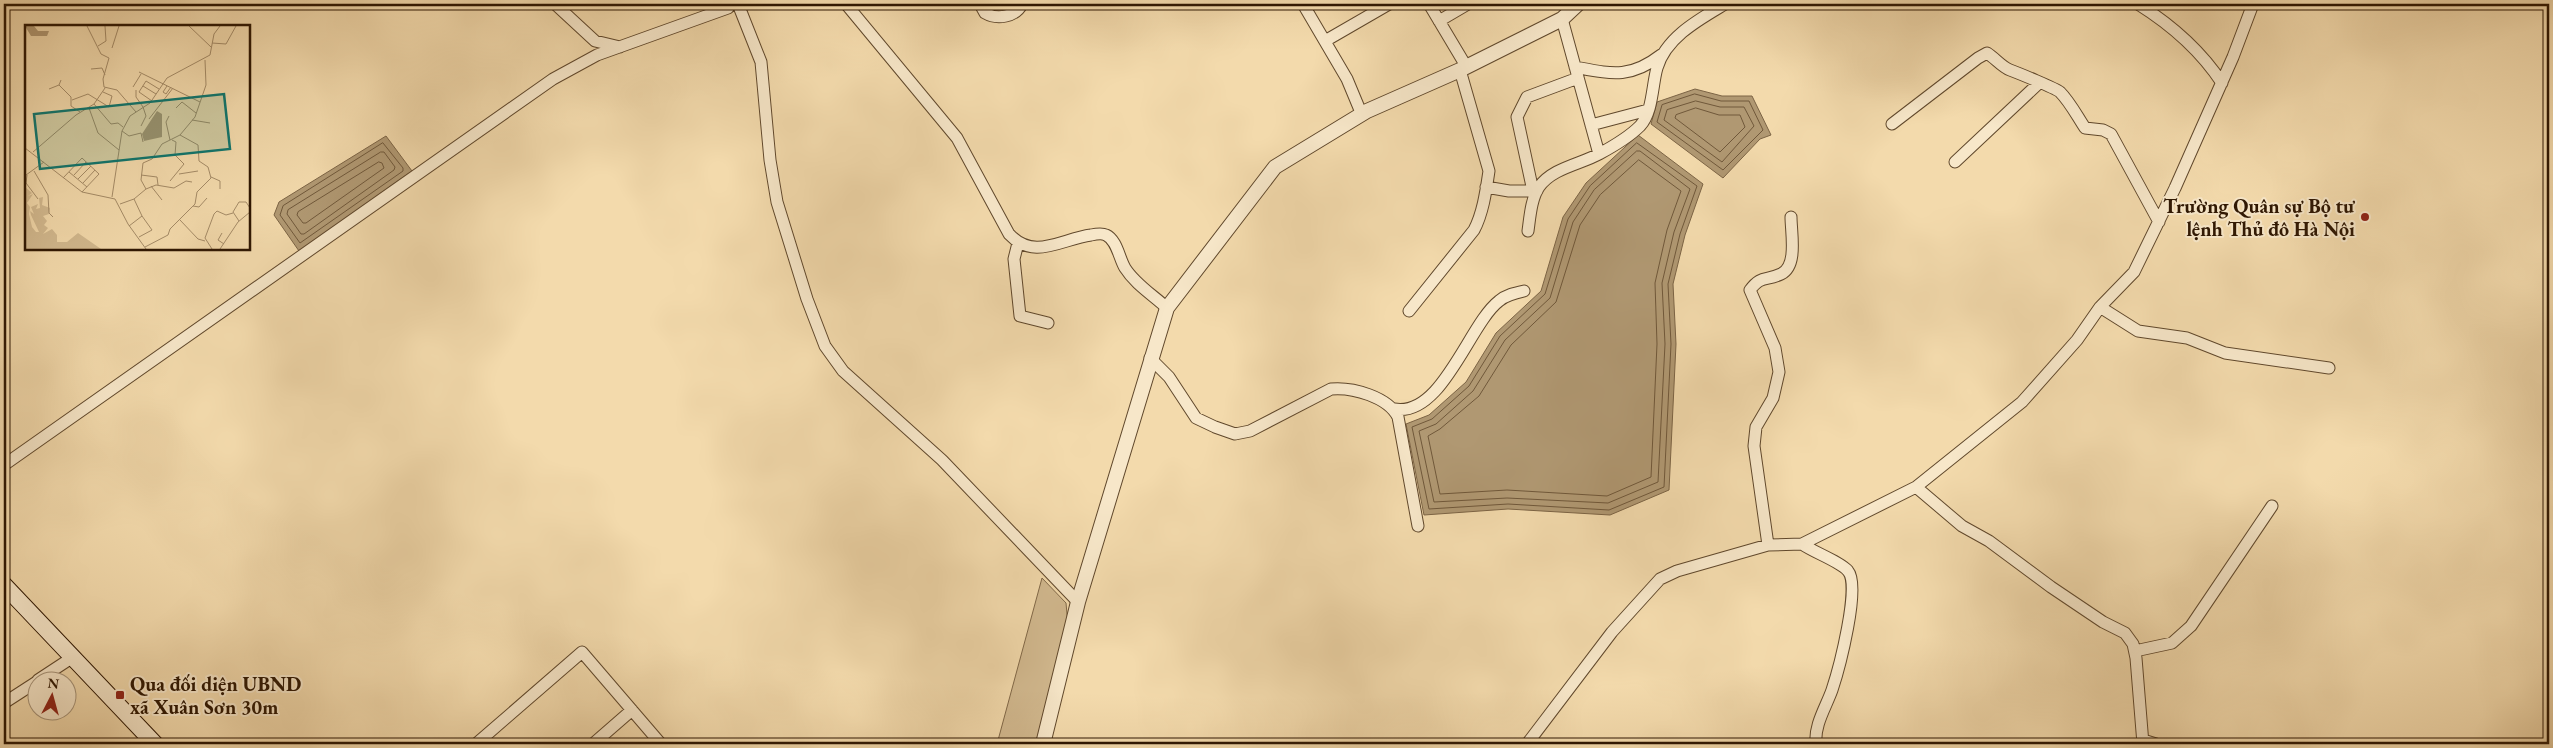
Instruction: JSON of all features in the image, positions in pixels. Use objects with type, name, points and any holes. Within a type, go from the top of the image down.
[{"type":"main road","points":[[4,585],[155,744]]},
{"type":"street","points":[[555,4],[595,41],[622,47]]},
{"type":"street","points":[[4,465],[553,79],[597,56],[728,8],[731,4]]},
{"type":"street","points":[[738,4],[761,62],[770,160],[777,202],[807,299],[825,346],[843,371],[942,460],[1078,602]]},
{"type":"street","points":[[846,4],[957,138],[1009,234],[1018,243],[1029,248],[1081,236],[1102,233],[1107,235],[1112,240],[1125,267],[1134,279],[1167,308]]},
{"type":"street","points":[[980,4],[985,13],[999,17],[1014,13],[1022,4]]},
{"type":"street","points":[[1303,4],[1347,79],[1362,115]]},
{"type":"street","points":[[1325,41],[1389,4]]},
{"type":"street","points":[[1409,311],[1474,230],[1479,221],[1489,171],[1463,68],[1429,4]]},
{"type":"street","points":[[1439,21],[1468,4]]},
{"type":"street","points":[[1043,744],[1078,602],[1150,358],[1167,308],[1274,167],[1362,115],[1562,19],[1578,4]]},
{"type":"street","points":[[1535,191],[1552,176],[1599,154],[1641,126],[1648,110],[1657,68],[1665,52],[1675,39],[1699,19],[1725,4]]},
{"type":"street","points":[[2138,4],[2157,16],[2208,62],[2222,83]]},
{"type":"street","points":[[1527,744],[1612,632],[1660,579],[1677,571],[1768,545],[1802,544],[1916,487],[2022,402],[2077,340],[2100,307],[2134,272],[2159,222],[2222,83],[2253,4]]},
{"type":"street","points":[[1562,19],[1599,154]]},
{"type":"street","points":[[1528,231],[1535,191],[1517,117],[1527,97],[1576,73],[1633,72],[1646,66],[1665,52]]},
{"type":"street","points":[[1892,124],[1988,53],[2010,70],[2022,73],[2060,93],[2085,128],[2103,130],[2111,134],[2159,222]]},
{"type":"street","points":[[1955,162],[2039,83]]},
{"type":"street","points":[[1591,125],[1648,110]]},
{"type":"street","points":[[1486,187],[1509,191],[1535,191]]},
{"type":"street","points":[[1768,545],[1754,446],[1756,427],[1773,398],[1778,372],[1775,348],[1750,290],[1758,280],[1782,274],[1788,268],[1791,258],[1791,217]]},
{"type":"street","points":[[1018,243],[1014,259],[1020,316],[1048,323]]},
{"type":"street","points":[[1150,358],[1169,377],[1196,418],[1215,428],[1235,434],[1250,431],[1331,390],[1344,388],[1358,391],[1394,410],[1403,411],[1414,407],[1441,385],[1487,314],[1499,301],[1524,291]]},
{"type":"street","points":[[2100,307],[2138,331],[2187,338],[2225,353],[2329,368]]},
{"type":"street","points":[[1394,410],[1398,417],[1418,526]]},
{"type":"street","points":[[1916,487],[1962,526],[1990,541],[2051,587],[2103,622],[2125,633],[2133,644],[2135,651],[2143,742],[2156,744]]},
{"type":"street","points":[[2135,651],[2172,643],[2192,626],[2272,506]]},
{"type":"street","points":[[1802,544],[1816,554],[1846,568],[1853,582],[1844,644],[1833,689],[1817,729],[1816,744]]},
{"type":"street","points":[[476,744],[582,652],[661,744]]},
{"type":"street","points":[[54,670],[73,657]]},
{"type":"street","points":[[4,703],[28,687]]},
{"type":"street","points":[[593,744],[632,710]]},
{"type":"shaded area","points":[[1042,578],[1066,603],[1068,625],[1037,744],[997,744]]},
{"type":"water","points":[[1695,89],[1722,96],[1752,96],[1771,135],[1760,139],[1723,178],[1651,124],[1657,102]]},
{"type":"water","points":[[1638,135],[1703,184],[1685,235],[1673,284],[1676,344],[1669,490],[1610,515],[1508,509],[1424,515],[1406,424],[1429,415],[1466,382],[1496,333],[1541,291],[1563,217],[1586,183]]},
{"type":"water","points":[[386,136],[412,171],[299,251],[274,215],[279,202]]},
{"type":"place","name":"Trường Quân sự Bộ tư lệnh Thủ đô Hà Nội","points":[[2365,217]]},
{"type":"place","name":"Qua đối diện UBND xã Xuân Sơn 30m","points":[[120,695]]}]
